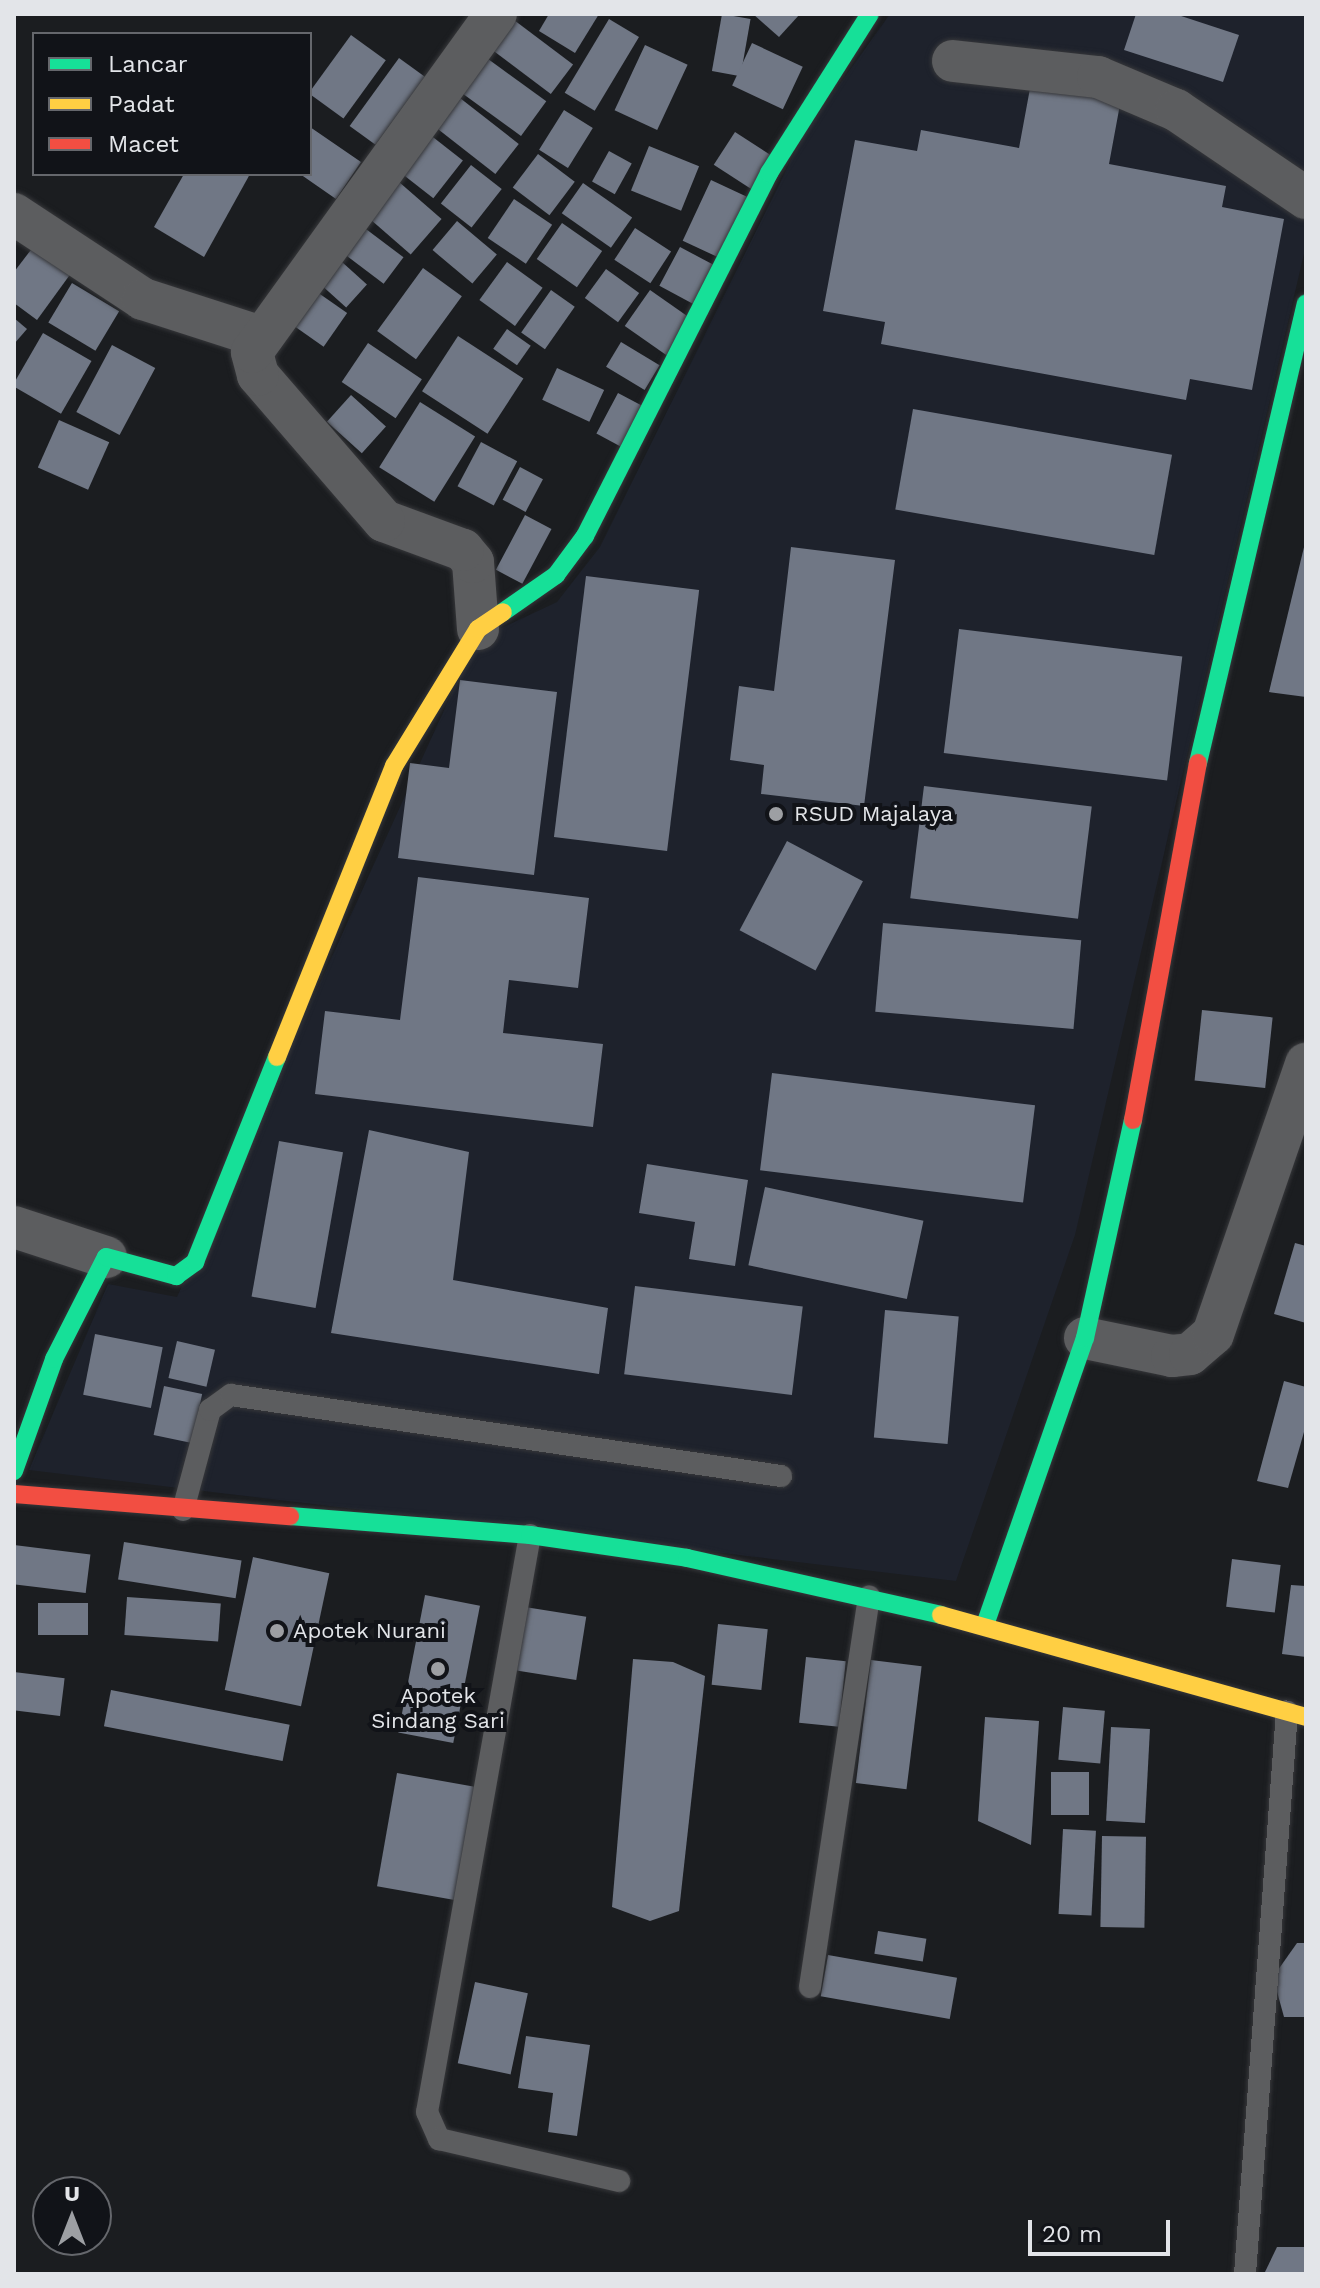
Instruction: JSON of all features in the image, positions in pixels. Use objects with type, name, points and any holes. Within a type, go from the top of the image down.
[{"type":"street","points":[[478,629],[473,562],[463,550],[384,521],[258,375],[252,352],[258,336],[496,14]]},
{"type":"street","points":[[14,1227],[176,1276],[195,1262],[394,766],[478,629],[556,575],[585,536],[769,173],[870,14]]},
{"type":"street","points":[[953,61],[1098,77],[1176,110],[1306,198]]},
{"type":"street","points":[[14,214],[143,299],[258,336]]},
{"type":"street","points":[[985,1625],[1085,1338],[1141,1082],[1205,725],[1306,304]]},
{"type":"street","points":[[1085,1338],[1172,1356],[1190,1354],[1213,1334],[1306,1064]]},
{"type":"street","points":[[14,1471],[54,1359],[106,1257]]},
{"type":"street","points":[[14,1494],[183,1510],[530,1535],[869,1596],[985,1625],[1296,1714]]},
{"type":"lane","points":[[183,1510],[210,1410],[231,1395],[781,1476]]},
{"type":"lane","points":[[530,1535],[427,2112],[439,2139],[619,2181]]},
{"type":"lane","points":[[810,1987],[869,1596]]},
{"type":"lane","points":[[1245,2274],[1296,1714]]},
{"type":"shaded area","name":"RSUD Majalaya","points":[[890,14],[1306,14],[1306,245],[1075,1235],[956,1581],[29,1470],[108,1284],[177,1297],[476,640],[557,602],[600,547],[804,134]]},
{"type":"building","points":[[549,14],[599,14],[575,53],[539,31]]},
{"type":"building","points":[[722,14],[751,19],[740,76],[712,71]]},
{"type":"building","points":[[753,14],[800,14],[779,37]]},
{"type":"building","points":[[1136,14],[1175,14],[1239,35],[1223,82],[1124,50]]},
{"type":"building","points":[[510,17],[573,65],[551,94],[488,47]]},
{"type":"building","points":[[609,19],[639,37],[595,111],[565,93]]},
{"type":"building","points":[[351,35],[386,60],[343,119],[312,96],[312,89]]},
{"type":"building","points":[[752,43],[803,67],[783,109],[732,86]]},
{"type":"building","points":[[645,45],[688,65],[657,130],[615,110]]},
{"type":"building","points":[[484,56],[546,101],[521,136],[459,91]]},
{"type":"building","points":[[399,58],[425,77],[376,145],[350,126]]},
{"type":"building","points":[[1031,83],[1121,99],[1109,164],[1226,186],[1222,207],[1284,219],[1252,390],[1190,379],[1186,400],[881,344],[885,322],[823,311],[855,140],[917,151],[921,130],[1019,148]]},
{"type":"building","points":[[451,91],[519,144],[495,174],[428,121]]},
{"type":"building","points":[[564,110],[593,128],[568,168],[539,150]]},
{"type":"building","points":[[312,128],[361,162],[336,199],[303,176],[312,176]]},
{"type":"building","points":[[735,132],[774,157],[752,190],[714,165]]},
{"type":"building","points":[[429,134],[463,160],[433,198],[399,172]]},
{"type":"building","points":[[649,146],[699,166],[681,211],[631,191]]},
{"type":"building","points":[[609,151],[632,164],[615,194],[592,182]]},
{"type":"building","points":[[538,154],[575,182],[549,215],[513,188]]},
{"type":"building","points":[[471,165],[502,189],[472,228],[441,204]]},
{"type":"building","points":[[391,175],[442,219],[411,254],[360,210]]},
{"type":"building","points":[[183,176],[249,176],[204,257],[154,227]]},
{"type":"building","points":[[711,180],[749,198],[721,258],[683,241]]},
{"type":"building","points":[[583,183],[632,217],[611,248],[562,213]]},
{"type":"building","points":[[514,199],[552,225],[526,264],[488,238]]},
{"type":"building","points":[[354,220],[404,257],[384,284],[334,246]]},
{"type":"building","points":[[457,221],[497,254],[472,284],[433,250]]},
{"type":"building","points":[[562,223],[602,251],[577,287],[537,259]]},
{"type":"building","points":[[635,228],[671,251],[650,283],[614,260]]},
{"type":"building","points":[[40,238],[77,265],[37,320],[14,303],[14,272]]},
{"type":"building","points":[[680,247],[715,266],[695,305],[659,286]]},
{"type":"building","points":[[332,253],[367,284],[346,307],[311,276]]},
{"type":"building","points":[[507,262],[543,288],[515,326],[479,300]]},
{"type":"building","points":[[423,268],[462,296],[416,359],[377,331]]},
{"type":"building","points":[[606,269],[639,293],[618,322],[585,298]]},
{"type":"building","points":[[72,283],[119,311],[95,351],[48,322]]},
{"type":"building","points":[[307,285],[347,313],[324,347],[283,319]]},
{"type":"building","points":[[551,290],[575,307],[545,349],[521,333]]},
{"type":"building","points":[[650,290],[692,319],[667,355],[625,326]]},
{"type":"building","points":[[14,318],[27,329],[14,344]]},
{"type":"building","points":[[507,329],[531,346],[517,365],[493,349]]},
{"type":"building","points":[[43,333],[91,361],[61,414],[14,387]]},
{"type":"building","points":[[458,336],[523,378],[487,434],[422,391]]},
{"type":"building","points":[[621,342],[660,365],[645,390],[606,367]]},
{"type":"building","points":[[368,343],[422,379],[396,418],[342,382]]},
{"type":"building","points":[[112,345],[155,368],[120,435],[76,412]]},
{"type":"building","points":[[557,368],[604,390],[589,422],[542,400]]},
{"type":"building","points":[[618,393],[644,407],[623,448],[596,434]]},
{"type":"building","points":[[351,395],[386,426],[362,453],[327,422]]},
{"type":"building","points":[[420,402],[475,436],[434,502],[379,467]]},
{"type":"building","points":[[913,409],[1172,455],[1154,555],[895,509]]},
{"type":"building","points":[[59,420],[109,442],[88,490],[38,468]]},
{"type":"building","points":[[481,442],[517,461],[494,505],[458,486]]},
{"type":"building","points":[[520,467],[543,479],[526,512],[503,500]]},
{"type":"building","points":[[525,515],[551,529],[522,584],[496,570]]},
{"type":"building","points":[[1306,543],[1306,697],[1269,692]]},
{"type":"building","points":[[791,547],[895,560],[864,806],[761,794],[764,765],[730,760],[739,686],[774,691]]},
{"type":"building","points":[[586,576],[699,590],[667,851],[554,837]]},
{"type":"building","points":[[959,629],[1182,656],[1167,780],[944,753]]},
{"type":"building","points":[[460,680],[557,692],[534,875],[398,858],[410,763],[449,768]]},
{"type":"building","points":[[924,786],[1092,807],[1078,919],[910,898]]},
{"type":"building","points":[[787,841],[863,881],[816,971],[740,930]]},
{"type":"building","points":[[418,877],[589,898],[578,988],[509,980],[503,1033],[603,1044],[593,1127],[315,1094],[325,1011],[400,1020]]},
{"type":"building","points":[[883,923],[1081,940],[1073,1029],[875,1012]]},
{"type":"building","points":[[1202,1010],[1273,1017],[1265,1088],[1195,1081]]},
{"type":"building","points":[[772,1073],[1035,1105],[1023,1203],[760,1170]]},
{"type":"building","points":[[369,1130],[469,1152],[453,1280],[608,1308],[599,1374],[331,1333]]},
{"type":"building","points":[[279,1141],[343,1152],[316,1308],[252,1297]]},
{"type":"building","points":[[647,1164],[748,1180],[735,1266],[689,1259],[695,1222],[639,1213]]},
{"type":"building","points":[[765,1187],[923,1221],[907,1299],[748,1265]]},
{"type":"building","points":[[1295,1243],[1306,1246],[1306,1323],[1274,1314]]},
{"type":"building","points":[[635,1286],[803,1307],[792,1395],[624,1374]]},
{"type":"building","points":[[885,1310],[959,1316],[948,1444],[874,1438]]},
{"type":"building","points":[[95,1334],[163,1347],[151,1408],[83,1395]]},
{"type":"building","points":[[177,1341],[215,1350],[206,1387],[168,1378]]},
{"type":"building","points":[[1284,1381],[1306,1387],[1306,1425],[1288,1488],[1257,1481]]},
{"type":"building","points":[[164,1386],[202,1394],[192,1443],[154,1435]]},
{"type":"building","points":[[124,1542],[242,1561],[236,1598],[118,1580]]},
{"type":"building","points":[[14,1545],[90,1554],[86,1593],[14,1584]]},
{"type":"building","name":"Apotek Nurani","points":[[253,1557],[329,1573],[301,1706],[225,1690]]},
{"type":"building","points":[[1232,1559],[1281,1565],[1275,1613],[1226,1607]]},
{"type":"building","points":[[1291,1585],[1306,1586],[1306,1657],[1282,1654]]},
{"type":"building","name":"Apotek Sindang Sari","points":[[425,1595],[480,1606],[453,1743],[398,1732]]},
{"type":"building","points":[[127,1597],[221,1604],[218,1641],[124,1635]]},
{"type":"building","points":[[38,1603],[88,1603],[88,1635],[38,1635]]},
{"type":"building","points":[[525,1607],[586,1617],[576,1680],[515,1670]]},
{"type":"building","points":[[718,1624],[768,1629],[761,1690],[712,1685]]},
{"type":"building","points":[[806,1657],[846,1661],[839,1727],[799,1723]]},
{"type":"building","points":[[633,1659],[673,1662],[705,1676],[679,1911],[650,1921],[612,1907]]},
{"type":"building","points":[[871,1660],[922,1666],[907,1789],[856,1783]]},
{"type":"building","points":[[14,1672],[65,1678],[60,1716],[14,1710]]},
{"type":"building","points":[[111,1690],[290,1725],[283,1761],[104,1726]]},
{"type":"building","points":[[1063,1707],[1105,1711],[1100,1763],[1058,1760]]},
{"type":"building","points":[[985,1717],[1039,1721],[1031,1845],[978,1821]]},
{"type":"building","points":[[1111,1727],[1150,1729],[1145,1823],[1106,1821]]},
{"type":"building","points":[[1051,1772],[1089,1772],[1089,1815],[1051,1815]]},
{"type":"building","points":[[397,1773],[479,1787],[459,1901],[377,1886]]},
{"type":"building","points":[[1063,1829],[1096,1831],[1092,1916],[1059,1914]]},
{"type":"building","points":[[1102,1836],[1146,1837],[1144,1928],[1100,1927]]},
{"type":"building","points":[[878,1931],[926,1939],[923,1961],[874,1954]]},
{"type":"building","points":[[1297,1943],[1306,1943],[1306,2017],[1284,2017],[1273,1977]]},
{"type":"building","points":[[828,1955],[957,1978],[950,2019],[821,1996]]},
{"type":"building","points":[[475,1982],[528,1993],[511,2074],[458,2063]]},
{"type":"building","points":[[526,2036],[590,2045],[577,2136],[548,2132],[553,2093],[518,2088]]},
{"type":"building","points":[[1277,2247],[1306,2247],[1306,2274],[1264,2274]]},
{"type":"traffic: fast","points":[[503,612],[556,575],[585,536],[769,173],[870,14]]},
{"type":"traffic: fast","points":[[1198,763],[1306,304]]},
{"type":"traffic: fast","points":[[14,1471],[54,1359],[106,1257],[176,1276],[195,1262],[277,1057]]},
{"type":"traffic: fast","points":[[985,1625],[1085,1338],[1133,1120]]},
{"type":"traffic: fast","points":[[290,1516],[530,1535],[687,1558],[941,1615]]},
{"type":"traffic: slow","points":[[277,1057],[394,766],[478,629],[503,612]]},
{"type":"traffic: slow","points":[[941,1615],[1306,1717]]},
{"type":"traffic: jam","points":[[1133,1120],[1198,763]]},
{"type":"traffic: jam","points":[[14,1494],[290,1516]]},
{"type":"place","name":"RSUD Majalaya","points":[[776,814]]},
{"type":"place","name":"Apotek Nurani","points":[[277,1631]]},
{"type":"place","name":"Apotek Sindang Sari","points":[[438,1669]]}]
